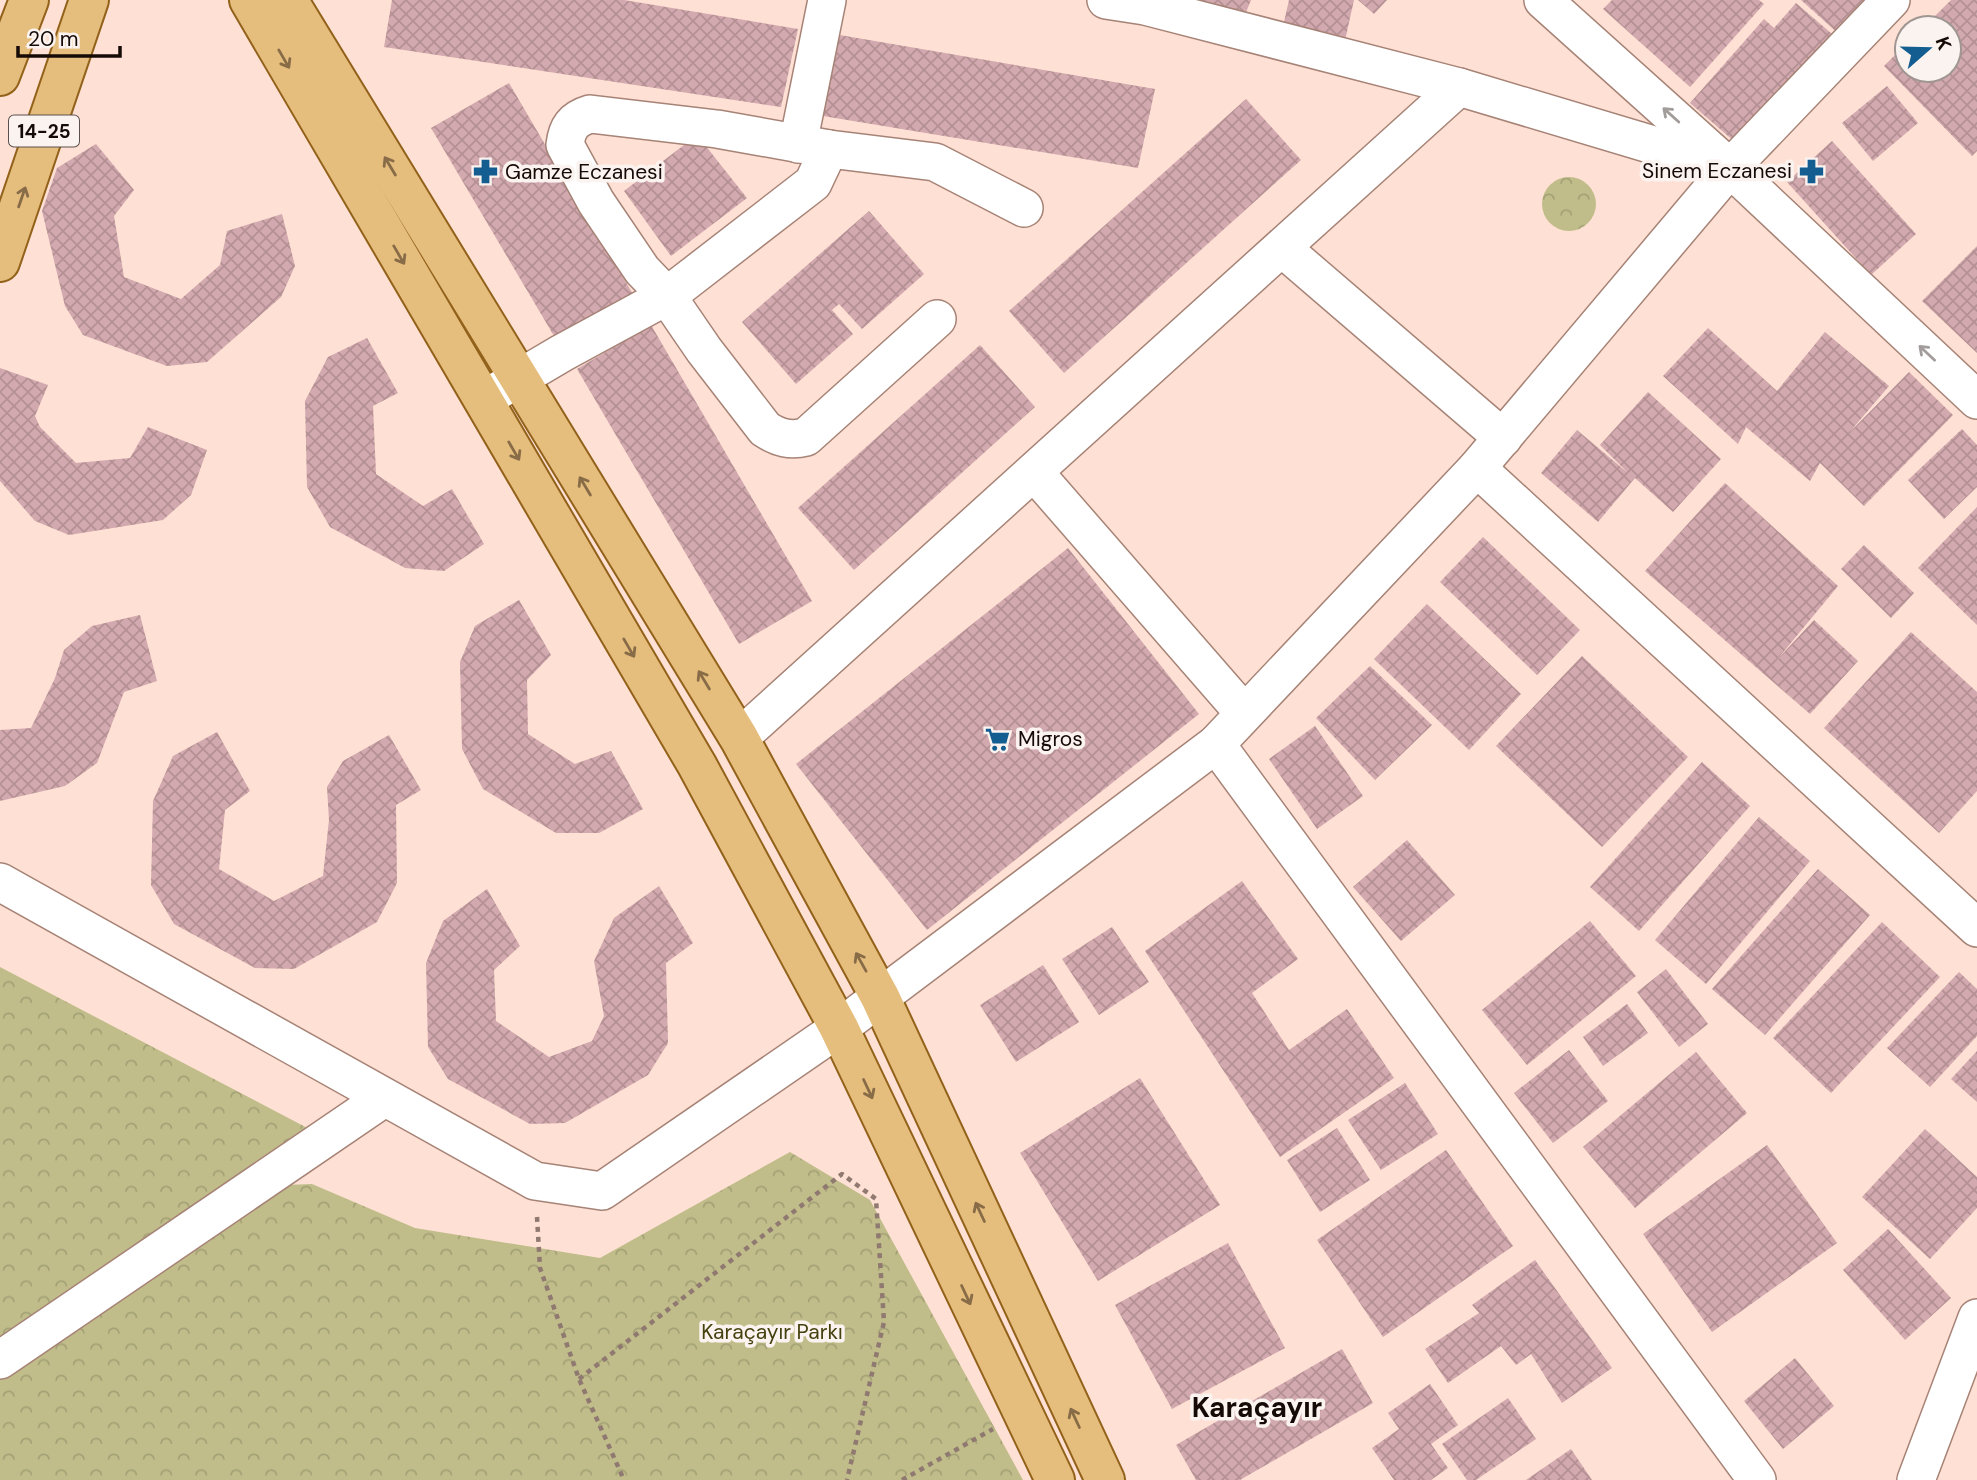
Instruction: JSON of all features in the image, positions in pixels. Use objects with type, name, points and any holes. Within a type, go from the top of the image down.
[{"type":"main road","points":[[4,55],[29,0]]},
{"type":"main road","name":"14-25","points":[[0,262],[89,0]]},
{"type":"main road","points":[[249,0],[697,765],[839,1028],[1055,1480]]},
{"type":"main road","points":[[288,0],[740,738],[880,997],[1105,1480]]},
{"type":"street","points":[[484,399],[667,296],[813,183],[827,0]]},
{"type":"street","points":[[1106,0],[1148,3],[1459,87],[1730,168]]},
{"type":"street","points":[[1543,0],[1730,168],[1977,400]]},
{"type":"street","points":[[0,883],[535,1181],[602,1191],[839,1028],[1216,744],[1477,468],[1730,168],[1891,0]]},
{"type":"street","points":[[740,738],[1459,87]]},
{"type":"street","points":[[937,319],[806,437],[787,439],[775,436],[765,429],[704,350],[667,296],[642,270],[596,202],[565,145],[566,134],[571,125],[590,114],[717,129],[814,146],[935,162],[1024,208]]},
{"type":"street","points":[[1282,248],[1503,438]]},
{"type":"street","points":[[1477,468],[1977,928]]},
{"type":"street","points":[[1034,472],[1244,713]]},
{"type":"street","points":[[1216,744],[1757,1480]]},
{"type":"street","points":[[0,1360],[384,1098]]},
{"type":"street","points":[[1916,1480],[1970,1360],[1977,1318]]},
{"type":"path","points":[[579,1379],[842,1174],[876,1199],[884,1322],[847,1480]]},
{"type":"path","points":[[535,1181],[540,1268],[579,1379],[624,1480]]},
{"type":"path","points":[[902,1480],[1021,1413]]},
{"type":"green space","points":[[1569,177],[1588,185],[1596,204],[1588,223],[1569,231],[1550,223],[1542,204],[1550,185]]},
{"type":"green space","points":[[0,967],[315,1132],[0,1345]]},
{"type":"green space","name":"Karaçayır Parkı","points":[[790,1152],[870,1200],[1023,1480],[0,1480],[0,1373],[285,1185],[312,1184],[415,1228],[600,1258]]},
{"type":"building","points":[[392,0],[624,0],[798,29],[781,107],[384,47]]},
{"type":"building","points":[[1192,0],[1251,0],[1243,20]]},
{"type":"building","points":[[1289,0],[1354,0],[1344,45],[1282,31]]},
{"type":"building","points":[[1358,0],[1387,0],[1374,14]]},
{"type":"building","points":[[1612,0],[1759,0],[1764,4],[1690,87],[1603,9]]},
{"type":"building","points":[[1801,0],[1874,0],[1841,36]]},
{"type":"building","points":[[1951,0],[1977,0],[1977,151],[1972,156],[1902,84],[1963,84],[1963,14],[1937,14]]},
{"type":"building","points":[[1796,3],[1839,40],[1743,149],[1690,103],[1764,19],[1774,28]]},
{"type":"building","points":[[828,33],[1155,89],[1138,168],[817,115]]},
{"type":"building","points":[[1893,57],[1893,75],[1884,66]]},
{"type":"building","points":[[509,83],[634,296],[557,341],[431,128]]},
{"type":"building","points":[[1887,86],[1918,123],[1873,161],[1842,123]]},
{"type":"building","points":[[1246,99],[1301,160],[1064,373],[1009,311]]},
{"type":"building","points":[[697,135],[747,198],[671,256],[624,191]]},
{"type":"building","points":[[1832,141],[1916,234],[1871,275],[1787,182]]},
{"type":"building","points":[[96,144],[134,190],[114,216],[124,277],[181,299],[220,265],[227,231],[282,214],[295,266],[281,297],[207,362],[167,366],[83,335],[65,306],[42,211],[57,168]]},
{"type":"building","points":[[869,211],[924,274],[862,329],[839,304],[832,310],[853,334],[796,384],[742,322]]},
{"type":"building","points":[[1977,246],[1977,353],[1922,301]]},
{"type":"building","points":[[651,325],[812,601],[739,644],[577,369]]},
{"type":"building","points":[[1708,328],[1777,391],[1825,332],[1889,386],[1848,434],[1909,372],[1953,415],[1864,506],[1820,463],[1810,481],[1746,427],[1738,444],[1663,376]]},
{"type":"building","points":[[367,338],[398,393],[373,406],[376,474],[423,506],[452,489],[484,544],[444,571],[405,568],[330,527],[307,487],[305,401],[328,357]]},
{"type":"building","points":[[980,345],[1035,407],[854,570],[798,508]]},
{"type":"building","points":[[0,368],[48,385],[35,416],[40,427],[76,463],[130,458],[148,427],[207,450],[191,495],[163,520],[69,535],[35,521],[0,481]]},
{"type":"building","points":[[1648,392],[1721,459],[1673,512],[1635,478],[1598,522],[1541,473],[1577,430],[1628,473],[1600,445]]},
{"type":"building","points":[[1962,429],[1977,445],[1977,487],[1944,519],[1908,480]]},
{"type":"building","points":[[1725,483],[1838,586],[1775,662],[1814,620],[1858,661],[1810,714],[1645,571]]},
{"type":"building","points":[[1977,507],[1977,625],[1918,568]]},
{"type":"building","points":[[1483,537],[1580,630],[1537,675],[1440,582]]},
{"type":"building","points":[[1864,545],[1914,593],[1891,618],[1841,569]]},
{"type":"building","name":"Migros","points":[[1068,548],[1199,714],[927,930],[796,764]]},
{"type":"building","points":[[519,600],[551,655],[527,680],[528,734],[575,764],[611,751],[643,809],[599,833],[556,833],[483,789],[462,749],[460,662],[475,626]]},
{"type":"building","points":[[1427,604],[1521,694],[1469,750],[1374,659]]},
{"type":"building","points":[[140,615],[157,681],[124,692],[97,763],[65,786],[0,801],[0,730],[31,728],[55,678],[64,650],[92,626]]},
{"type":"building","points":[[1911,632],[1977,692],[1977,791],[1939,833],[1824,728]]},
{"type":"building","points":[[1582,656],[1688,757],[1602,847],[1496,746]]},
{"type":"building","points":[[1370,666],[1432,725],[1375,780],[1316,718]]},
{"type":"building","points":[[1315,726],[1363,796],[1317,829],[1269,759]]},
{"type":"building","points":[[217,732],[250,791],[225,810],[219,869],[274,901],[323,876],[329,820],[327,787],[343,761],[389,735],[421,790],[396,805],[397,883],[377,922],[294,969],[255,968],[174,924],[151,885],[153,801],[173,756]]},
{"type":"building","points":[[1702,762],[1750,806],[1639,931],[1590,887]]},
{"type":"building","points":[[1759,817],[1810,861],[1706,984],[1655,940]]},
{"type":"building","points":[[1407,840],[1455,895],[1401,941],[1353,887]]},
{"type":"building","points":[[1818,869],[1870,915],[1765,1035],[1712,989]]},
{"type":"building","points":[[1242,881],[1298,959],[1252,993],[1289,1050],[1347,1009],[1394,1078],[1280,1157],[1145,951]]},
{"type":"building","points":[[659,886],[693,943],[666,963],[668,1043],[648,1075],[565,1123],[530,1124],[448,1079],[428,1047],[426,963],[443,921],[487,889],[520,946],[494,970],[496,1021],[549,1057],[592,1041],[604,1016],[594,961],[614,918]]},
{"type":"building","points":[[1590,921],[1636,976],[1527,1065],[1482,1010]]},
{"type":"building","points":[[1882,922],[1940,977],[1831,1093],[1773,1038]]},
{"type":"building","points":[[1112,927],[1149,982],[1099,1015],[1062,959]]},
{"type":"building","points":[[1043,965],[1079,1022],[1016,1062],[980,1005]]},
{"type":"building","points":[[1666,969],[1708,1024],[1679,1047],[1637,992]]},
{"type":"building","points":[[1959,972],[1977,989],[1977,1036],[1930,1087],[1887,1048]]},
{"type":"building","points":[[1627,1004],[1648,1033],[1603,1066],[1583,1037]]},
{"type":"building","points":[[1569,1050],[1608,1101],[1553,1143],[1514,1093]]},
{"type":"building","points":[[1977,1051],[1977,1102],[1951,1079]]},
{"type":"building","points":[[1696,1052],[1747,1113],[1635,1208],[1583,1147]]},
{"type":"building","points":[[1140,1078],[1220,1205],[1098,1281],[1020,1153]]},
{"type":"building","points":[[1405,1083],[1438,1134],[1381,1170],[1348,1120]]},
{"type":"building","points":[[1337,1128],[1370,1180],[1320,1212],[1287,1160]]},
{"type":"building","points":[[1925,1129],[1977,1177],[1977,1208],[1930,1259],[1862,1197]]},
{"type":"building","points":[[1767,1145],[1837,1243],[1712,1332],[1643,1234]]},
{"type":"building","points":[[1446,1150],[1513,1246],[1383,1337],[1317,1240]]},
{"type":"building","points":[[1888,1229],[1951,1298],[1905,1340],[1843,1270]]},
{"type":"building","points":[[1228,1243],[1285,1348],[1172,1409],[1115,1305]]},
{"type":"building","points":[[1535,1260],[1612,1368],[1562,1403],[1531,1354],[1516,1365],[1501,1346],[1448,1383],[1425,1349],[1479,1313],[1472,1305]]},
{"type":"building","points":[[1342,1349],[1373,1403],[1240,1480],[1196,1480],[1176,1445]]},
{"type":"building","points":[[1795,1358],[1834,1406],[1783,1449],[1744,1401]]},
{"type":"building","points":[[1430,1384],[1458,1425],[1431,1444],[1448,1468],[1431,1480],[1394,1480],[1372,1448],[1399,1429],[1388,1413]]},
{"type":"building","points":[[1508,1398],[1536,1439],[1476,1480],[1467,1480],[1442,1444]]},
{"type":"building","points":[[1571,1449],[1592,1480],[1526,1480]]},
{"type":"place","name":"Sinem Eczanesi","points":[[1812,171]]},
{"type":"place","name":"Gamze Eczanesi","points":[[485,172]]},
{"type":"place","name":"Migros","points":[[998,739]]},
{"type":"district","name":"Karaçayır","points":[[1257,1407]]}]
